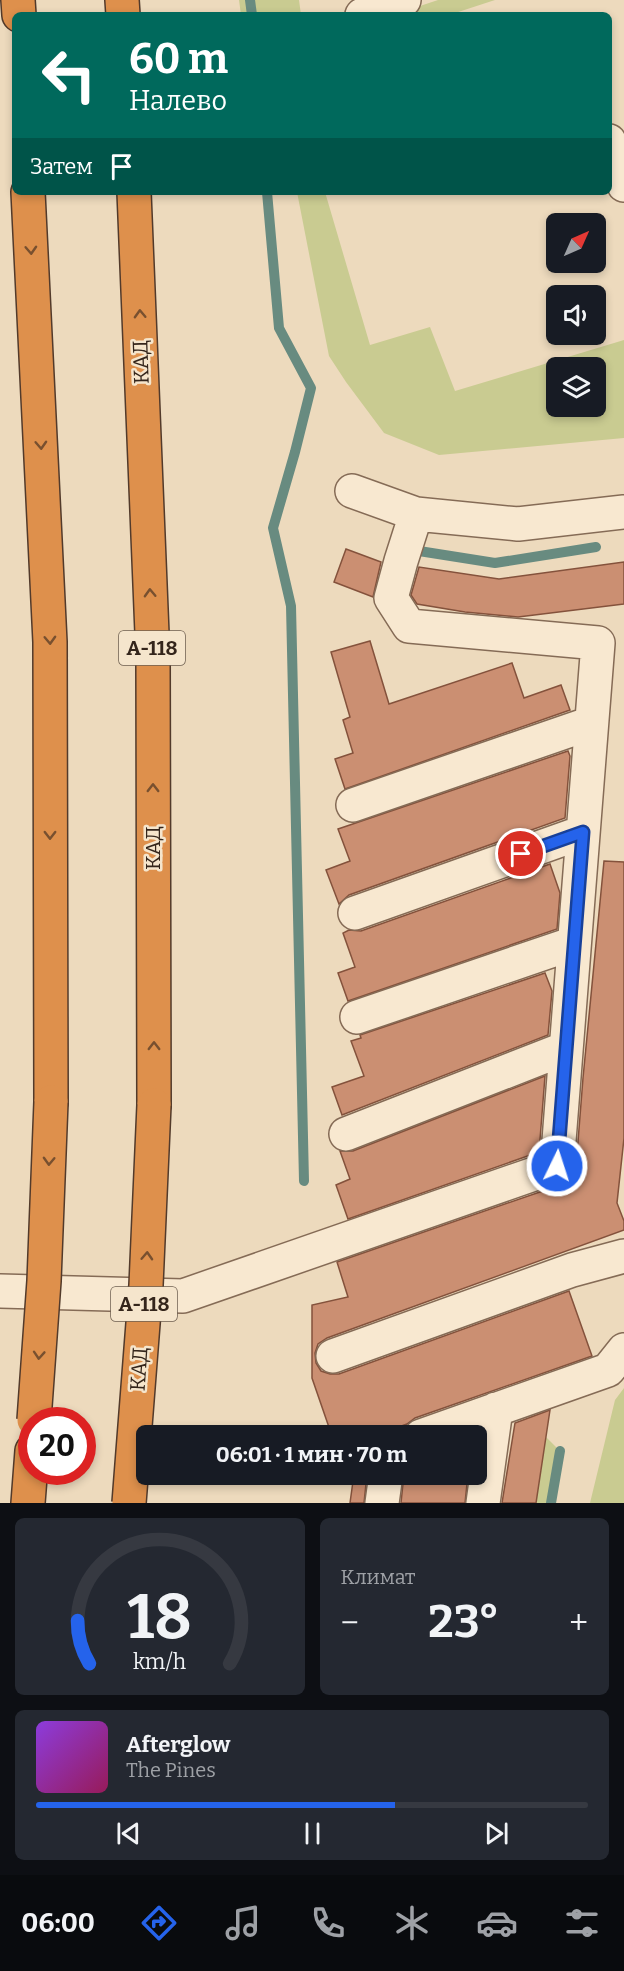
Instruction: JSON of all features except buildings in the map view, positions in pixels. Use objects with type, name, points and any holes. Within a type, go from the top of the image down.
[{"type":"highway","points":[[28,195],[50,642],[51,1102],[44,1281],[35,1407]]},
{"type":"highway","name":"КАД","points":[[129,1503],[146,1285],[154,1105],[153,658],[134,195]]},
{"type":"highway","points":[[28,1503],[29,1485]]},
{"type":"lane","points":[[370,12],[404,0]]},
{"type":"lane","points":[[612,150],[624,185]]},
{"type":"lane","points":[[352,491],[416,514],[518,524],[624,512]]},
{"type":"lane","points":[[0,1291],[183,1296],[557,1166],[598,643],[409,626],[391,598],[400,561],[416,514]]},
{"type":"lane","points":[[353,805],[591,723]]},
{"type":"lane","points":[[355,914],[583,832]]},
{"type":"lane","points":[[357,1017],[574,943]]},
{"type":"lane","points":[[346,1134],[566,1048]]},
{"type":"lane","points":[[333,1356],[572,1270],[624,1256]]},
{"type":"lane","points":[[452,1425],[608,1370],[624,1350]]},
{"type":"lane","points":[[483,1503],[496,1409]]},
{"type":"lane","points":[[382,1503],[384,1485]]},
{"type":"green space","points":[[239,0],[299,0],[301,12],[241,12]]},
{"type":"green space","points":[[438,0],[495,0],[458,12],[402,12]]},
{"type":"green space","points":[[298,195],[326,195],[370,345],[430,327],[455,391],[546,364],[546,417],[606,417],[606,357],[568,357],[624,340],[624,438],[439,455],[384,433],[329,356]]},
{"type":"green space","points":[[624,1388],[624,1503],[590,1503],[615,1400]]},
{"type":"green space","points":[[546,1437],[560,1451],[551,1503],[536,1503]]},
{"type":"waterway","points":[[250,0],[252,12]]},
{"type":"waterway","points":[[267,195],[279,328],[311,388],[273,528],[291,606],[304,1181]]},
{"type":"waterway","points":[[419,551],[495,563],[596,547]]},
{"type":"waterway","points":[[551,1503],[560,1451]]},
{"type":"route","points":[[521,854],[583,832],[557,1166]]}]
